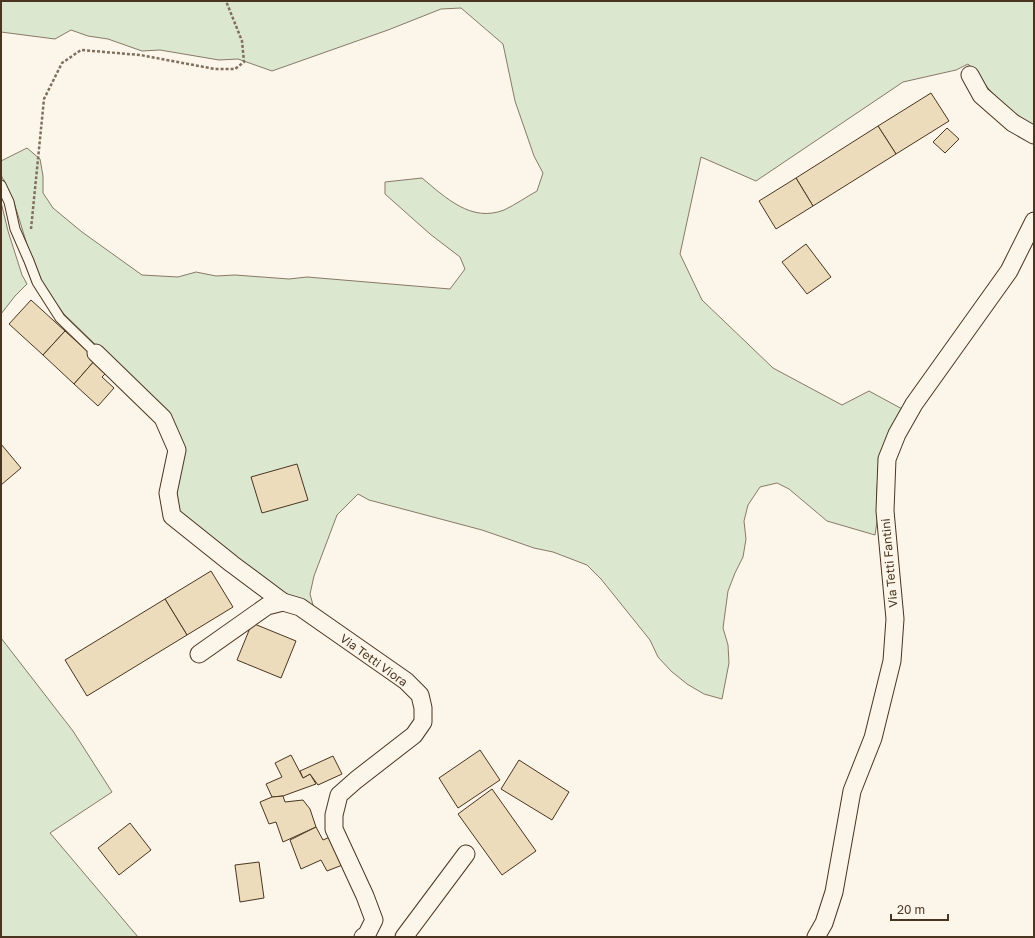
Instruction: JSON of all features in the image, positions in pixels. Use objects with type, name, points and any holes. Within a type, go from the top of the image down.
[{"type":"street","points":[[970,75],[981,95],[1013,123],[1034,135]]},
{"type":"street","name":"Via Tetti Fantini","points":[[816,937],[824,923],[834,892],[852,792],[873,738],[892,661],[895,620],[885,511],[887,459],[897,434],[914,404],[1009,271],[1034,221]]},
{"type":"street","points":[[96,353],[163,418],[167,426],[177,450],[168,493],[172,516],[232,564],[284,602]]},
{"type":"street","points":[[199,654],[267,606],[284,602]]},
{"type":"street","name":"Via Tetti Viora","points":[[284,602],[300,607],[406,681],[420,695],[423,708],[423,722],[414,735],[339,795],[334,814],[334,829],[365,896],[374,920],[367,934],[363,937]]},
{"type":"street","points":[[404,937],[466,854]]},
{"type":"lane","points":[[1,185],[9,202],[15,229],[37,282],[60,318],[96,353]]},
{"type":"path","points":[[31,231],[44,99],[62,63],[81,50],[140,55],[215,69],[235,69],[244,62],[242,41],[226,1]]},
{"type":"green space","points":[[1,1],[1034,1],[1034,125],[1021,118],[1003,104],[968,64],[956,70],[903,82],[756,181],[701,157],[680,254],[702,300],[773,368],[842,405],[869,391],[904,410],[880,455],[877,489],[878,515],[875,535],[827,521],[789,489],[777,483],[760,487],[748,505],[744,521],[746,539],[743,557],[728,591],[723,628],[728,645],[729,663],[722,699],[704,694],[687,684],[671,671],[658,657],[650,640],[601,579],[587,565],[553,552],[534,548],[482,530],[369,500],[358,494],[337,515],[314,576],[310,594],[313,605],[287,597],[179,514],[174,496],[184,451],[98,347],[64,314],[37,277],[13,199],[1,175],[1,161],[27,148],[40,159],[43,176],[43,193],[53,208],[82,232],[142,275],[178,277],[196,272],[216,276],[235,275],[289,279],[307,277],[450,289],[465,269],[460,257],[430,234],[385,194],[385,182],[422,178],[449,200],[470,211],[480,213],[492,213],[504,210],[537,191],[543,173],[534,156],[515,101],[503,44],[461,8],[441,9],[388,30],[272,71],[238,59],[219,60],[160,50],[142,51],[108,39],[88,36],[71,30],[55,39],[1,32]]},
{"type":"green space","points":[[1,202],[8,231],[22,275],[27,284],[15,296],[1,314]]},
{"type":"green space","points":[[1,638],[73,731],[112,792],[50,833],[138,937],[1,937]]},
{"type":"building","points":[[931,93],[949,121],[896,154],[878,126]]},
{"type":"building","points":[[878,126],[896,154],[813,206],[796,178]]},
{"type":"building","points":[[947,128],[959,139],[945,153],[933,142]]},
{"type":"building","points":[[796,178],[813,206],[776,229],[759,201]]},
{"type":"building","points":[[806,244],[831,277],[807,294],[782,262]]},
{"type":"building","points":[[31,300],[65,331],[43,355],[9,324]]},
{"type":"building","points":[[65,331],[96,359],[74,384],[43,355]]},
{"type":"building","points":[[96,359],[109,370],[102,377],[114,388],[98,406],[74,384]]},
{"type":"building","points":[[1,444],[21,468],[1,485]]},
{"type":"building","points":[[297,464],[308,500],[262,513],[251,477]]},
{"type":"building","points":[[211,571],[233,607],[187,635],[165,599]]},
{"type":"building","points":[[165,599],[187,635],[87,696],[65,660]]},
{"type":"building","points":[[252,623],[296,641],[281,678],[237,660]]},
{"type":"building","points":[[480,750],[500,780],[458,808],[439,778]]},
{"type":"building","points":[[291,755],[303,778],[310,774],[316,784],[283,796],[272,797],[266,784],[282,777],[275,763]]},
{"type":"building","points":[[333,756],[342,774],[318,785],[310,774],[303,778],[300,771]]},
{"type":"building","points":[[519,760],[569,792],[552,820],[501,789]]},
{"type":"building","points":[[492,789],[536,851],[502,875],[458,814]]},
{"type":"building","points":[[283,796],[285,802],[303,800],[310,809],[316,827],[283,842],[276,822],[269,824],[260,802],[272,797]]},
{"type":"building","points":[[130,823],[151,850],[119,875],[98,848]]},
{"type":"building","points":[[316,827],[323,840],[332,836],[345,864],[327,871],[321,860],[301,869],[290,840]]},
{"type":"building","points":[[259,862],[264,898],[240,902],[235,865]]}]
